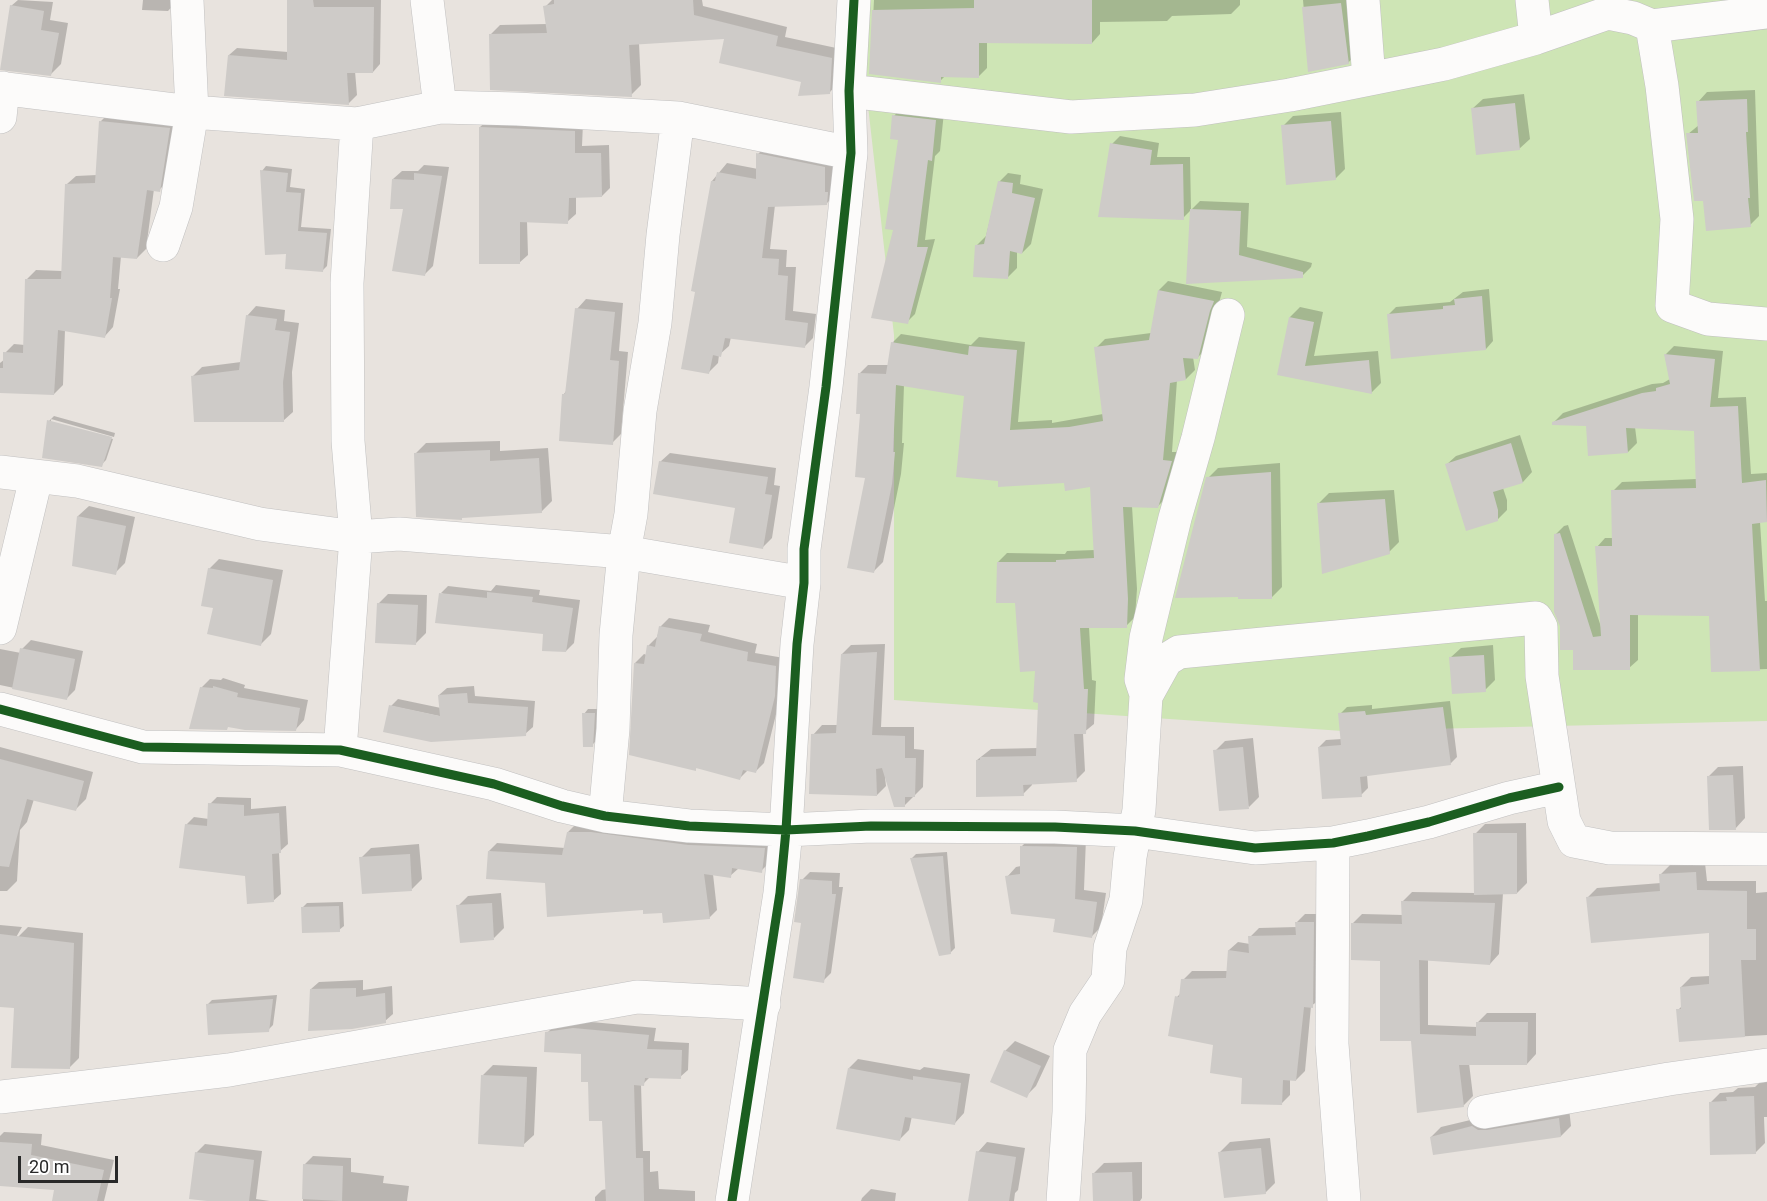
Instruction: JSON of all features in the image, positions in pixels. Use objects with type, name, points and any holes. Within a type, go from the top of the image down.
[{"type":"street","points":[[163,245],[176,207],[192,112],[187,0]]},
{"type":"street","points":[[427,0],[440,107]]},
{"type":"street","points":[[732,1201],[780,893],[797,644],[804,583],[804,549],[826,387],[851,153],[849,91],[854,0]]},
{"type":"street","points":[[1363,0],[1369,79]]},
{"type":"street","points":[[1532,0],[1536,38]]},
{"type":"street","points":[[849,91],[1071,117],[1195,110],[1290,95],[1444,64],[1536,38],[1608,13],[1633,18],[1652,27],[1767,12]]},
{"type":"street","points":[[1652,27],[1662,86],[1677,219],[1672,306],[1708,319],[1767,324]]},
{"type":"street","points":[[1,97],[357,124],[440,107],[678,118],[851,153]]},
{"type":"street","points":[[605,816],[613,729],[616,635],[624,552],[631,514],[640,411],[655,323],[663,235],[678,118]]},
{"type":"street","points":[[340,750],[356,537],[348,441],[347,283],[357,124]]},
{"type":"street","points":[[1063,1201],[1069,1112],[1070,1050],[1085,1014],[1108,980],[1110,948],[1126,900],[1139,810],[1146,696],[1141,679],[1146,638],[1228,315]]},
{"type":"street","points":[[0,472],[77,481],[260,524],[356,537],[399,534],[624,552],[804,583]]},
{"type":"street","points":[[0,628],[36,478]]},
{"type":"street","points":[[1146,638],[1162,650],[1179,652],[1536,618],[1541,627],[1542,676],[1564,821],[1574,841],[1610,848],[1767,849]]},
{"type":"street","points":[[1146,696],[1166,660],[1179,652]]},
{"type":"street","points":[[0,709],[143,747],[340,750],[494,784],[562,806],[605,816],[689,826],[786,830],[871,826],[1055,827],[1135,831],[1255,848],[1334,843],[1430,822],[1509,798],[1559,787]]},
{"type":"street","points":[[1334,843],[1332,1044],[1344,1201]]},
{"type":"street","points":[[0,1097],[230,1070],[637,997],[764,1004]]},
{"type":"street","points":[[1484,1112],[1669,1079],[1767,1065]]},
{"type":"green space","points":[[856,0],[1767,0],[1767,721],[1343,731],[894,700],[894,335]]},
{"type":"building","points":[[287,0],[313,0],[314,7],[374,7],[373,73],[347,73],[349,105],[224,96],[228,55],[287,60]]},
{"type":"building","points":[[554,0],[693,0],[694,15],[778,36],[776,46],[832,58],[830,94],[798,96],[801,82],[719,63],[724,39],[629,45],[632,97],[490,90],[489,34],[547,33],[543,6],[554,4]]},
{"type":"building","points":[[974,0],[1092,0],[1092,44],[979,43],[979,78],[941,77],[941,83],[869,74],[872,10],[974,8]]},
{"type":"building","points":[[1341,3],[1349,64],[1308,72],[1302,7]]},
{"type":"building","points":[[10,5],[44,11],[41,30],[59,33],[51,76],[0,70]]},
{"type":"building","points":[[1747,99],[1748,132],[1746,132],[1750,198],[1748,198],[1751,227],[1706,231],[1703,201],[1694,201],[1686,133],[1698,133],[1696,101]]},
{"type":"building","points":[[1515,103],[1520,150],[1476,155],[1471,108]]},
{"type":"building","points":[[892,115],[936,120],[932,161],[928,160],[917,247],[928,247],[908,324],[871,318],[893,230],[885,229],[898,140],[890,139]]},
{"type":"building","points":[[99,121],[170,128],[160,192],[147,190],[137,259],[113,257],[110,298],[112,298],[105,338],[58,330],[54,395],[0,393],[0,368],[3,368],[3,352],[23,353],[25,279],[61,279],[65,184],[95,183]]},
{"type":"building","points":[[1331,121],[1336,180],[1286,185],[1281,125]]},
{"type":"building","points":[[479,127],[575,131],[575,153],[601,153],[602,197],[569,198],[568,224],[520,222],[520,264],[479,264]]},
{"type":"building","points":[[1110,143],[1152,150],[1150,165],[1183,164],[1184,220],[1098,217]]},
{"type":"building","points":[[756,153],[825,167],[827,205],[768,207],[762,258],[779,259],[778,275],[788,276],[785,320],[808,323],[805,348],[725,338],[721,357],[713,355],[709,374],[681,369],[695,292],[691,291],[711,181],[715,181],[717,172],[756,179]]},
{"type":"building","points":[[260,170],[288,173],[286,192],[301,193],[298,231],[327,233],[323,272],[285,269],[286,254],[265,255]]},
{"type":"building","points":[[414,173],[442,176],[425,276],[392,271],[403,209],[390,209],[392,179],[414,180]]},
{"type":"building","points":[[998,181],[1013,183],[1012,193],[1035,198],[1022,254],[1010,251],[1008,279],[973,277],[975,245],[984,244]]},
{"type":"building","points":[[1190,209],[1241,211],[1239,255],[1303,272],[1303,278],[1186,284]]},
{"type":"building","points":[[1158,290],[1214,301],[1198,359],[1183,358],[1186,380],[1170,383],[1163,460],[1172,461],[1158,508],[1123,507],[1128,599],[1127,628],[1080,628],[1084,689],[1088,689],[1086,734],[1074,734],[1077,782],[1023,785],[1024,796],[976,797],[976,760],[980,760],[980,757],[1036,756],[1038,703],[1033,702],[1035,671],[1020,672],[1015,603],[996,603],[997,562],[1056,562],[1056,560],[1094,558],[1090,487],[1065,491],[1064,483],[998,487],[998,481],[956,477],[964,396],[896,385],[892,484],[874,573],[847,568],[865,478],[855,477],[860,414],[856,414],[858,373],[886,374],[891,342],[968,355],[969,346],[1017,350],[1010,430],[1069,427],[1103,421],[1094,347],[1149,340]]},
{"type":"building","points":[[1482,296],[1486,350],[1391,359],[1387,314],[1443,309],[1443,306],[1455,305],[1454,299]]},
{"type":"building","points":[[575,308],[615,312],[610,360],[619,361],[613,445],[559,441],[562,394],[565,394]]},
{"type":"building","points":[[246,315],[277,319],[275,330],[290,332],[283,382],[284,422],[194,422],[191,376],[239,370]]},
{"type":"building","points":[[1289,317],[1314,322],[1305,366],[1369,360],[1372,394],[1277,375]]},
{"type":"building","points":[[1664,354],[1715,359],[1710,407],[1738,406],[1742,483],[1766,480],[1767,522],[1752,524],[1760,671],[1711,672],[1709,616],[1630,615],[1630,670],[1573,670],[1573,650],[1560,650],[1560,626],[1554,612],[1554,534],[1560,533],[1593,637],[1601,636],[1595,546],[1612,546],[1611,490],[1696,488],[1694,431],[1626,428],[1628,453],[1588,456],[1586,426],[1552,425],[1552,422],[1642,393],[1656,391],[1656,388],[1670,384]]},
{"type":"building","points":[[47,420],[112,437],[102,467],[42,458]]},
{"type":"building","points":[[1511,443],[1523,483],[1493,492],[1498,510],[1498,521],[1466,531],[1445,464]]},
{"type":"building","points":[[490,450],[490,461],[539,458],[542,513],[462,518],[462,520],[416,517],[414,453]]},
{"type":"building","points":[[659,461],[768,477],[765,494],[772,495],[763,549],[729,543],[735,508],[653,494]]},
{"type":"building","points":[[1271,472],[1272,599],[1175,598],[1206,477]]},
{"type":"building","points":[[1385,499],[1390,554],[1322,574],[1317,503]]},
{"type":"building","points":[[77,516],[126,526],[116,575],[72,566]]},
{"type":"building","points":[[208,568],[273,580],[261,646],[207,634],[213,608],[201,606]]},
{"type":"building","points":[[487,592],[533,597],[532,602],[573,608],[566,652],[542,651],[543,634],[435,623],[439,593],[487,598]]},
{"type":"building","points":[[377,603],[418,605],[416,645],[375,643]]},
{"type":"building","points":[[659,626],[702,634],[700,641],[748,652],[747,661],[776,666],[775,696],[756,773],[743,770],[740,780],[696,768],[696,771],[629,755],[634,663],[644,664],[647,645],[655,647]]},
{"type":"building","points":[[20,648],[75,659],[67,700],[12,689]]},
{"type":"building","points":[[877,652],[872,735],[905,736],[905,758],[916,758],[915,797],[905,797],[905,807],[894,807],[882,768],[876,769],[877,796],[809,794],[811,734],[836,733],[841,654]]},
{"type":"building","points":[[1484,655],[1486,692],[1452,694],[1449,657]]},
{"type":"building","points":[[213,686],[238,693],[237,697],[300,708],[296,731],[245,730],[228,727],[227,730],[189,729],[200,687],[213,688]]},
{"type":"building","points":[[467,693],[468,703],[528,707],[526,736],[431,742],[383,732],[389,705],[440,716],[438,695]]},
{"type":"building","points":[[1443,707],[1451,765],[1360,777],[1362,797],[1322,799],[1318,747],[1341,745],[1338,713],[1365,711],[1366,715]]},
{"type":"building","points":[[582,713],[595,713],[593,747],[583,747]]},
{"type":"building","points":[[1243,747],[1249,809],[1219,811],[1213,750]]},
{"type":"building","points":[[0,759],[84,781],[76,811],[27,799],[9,867],[0,866]]},
{"type":"building","points":[[1733,775],[1736,830],[1709,830],[1707,776]]},
{"type":"building","points":[[208,803],[244,805],[244,816],[279,813],[281,853],[272,854],[274,902],[247,904],[245,876],[179,868],[185,824],[207,826]]},
{"type":"building","points":[[567,832],[591,832],[688,845],[765,848],[762,873],[732,868],[731,878],[704,874],[710,919],[663,923],[662,913],[643,914],[643,910],[547,917],[545,883],[486,879],[488,851],[562,855]]},
{"type":"building","points":[[1473,833],[1517,833],[1517,894],[1474,895]]},
{"type":"building","points":[[1020,846],[1077,847],[1075,899],[1097,902],[1092,938],[1053,932],[1055,919],[1011,914],[1005,876],[1020,874]]},
{"type":"building","points":[[410,854],[412,891],[362,894],[359,857]]},
{"type":"building","points":[[943,856],[951,954],[939,956],[910,858]]},
{"type":"building","points":[[1696,872],[1697,890],[1747,891],[1747,929],[1756,929],[1756,960],[1741,960],[1745,1037],[1679,1042],[1676,1009],[1681,1009],[1680,987],[1709,984],[1709,933],[1591,943],[1586,897],[1660,891],[1659,874]]},
{"type":"building","points":[[800,879],[832,881],[832,894],[836,894],[824,983],[793,978],[801,923],[794,922]]},
{"type":"building","points":[[1401,901],[1495,903],[1490,965],[1419,960],[1420,1034],[1476,1036],[1476,1022],[1528,1022],[1527,1065],[1459,1065],[1464,1107],[1417,1113],[1411,1041],[1380,1041],[1380,961],[1351,960],[1351,923],[1402,924]]},
{"type":"building","points":[[492,903],[494,940],[460,943],[456,905]]},
{"type":"building","points":[[339,906],[340,932],[302,933],[301,907]]},
{"type":"building","points":[[1295,922],[1314,922],[1313,1008],[1304,1007],[1296,1081],[1283,1080],[1282,1105],[1241,1104],[1242,1078],[1210,1073],[1213,1045],[1168,1036],[1175,996],[1179,997],[1181,979],[1226,978],[1228,950],[1249,953],[1248,936],[1296,935]]},
{"type":"building","points":[[0,934],[74,943],[70,1069],[11,1068],[14,1008],[0,1007]]},
{"type":"building","points":[[356,988],[356,997],[385,993],[386,1023],[352,1029],[308,1031],[310,989]]},
{"type":"building","points":[[273,999],[269,1032],[208,1035],[206,1004]]},
{"type":"building","points":[[573,1028],[649,1035],[647,1049],[682,1050],[681,1079],[645,1078],[644,1086],[634,1085],[636,1158],[643,1158],[644,1201],[606,1201],[602,1121],[589,1121],[588,1082],[581,1082],[581,1054],[544,1052],[545,1032]]},
{"type":"building","points":[[1004,1050],[1041,1066],[1027,1098],[990,1082]]},
{"type":"building","points":[[848,1068],[913,1080],[913,1076],[961,1083],[955,1125],[905,1117],[900,1141],[836,1129]]},
{"type":"building","points":[[481,1075],[527,1077],[524,1147],[478,1144]]},
{"type":"building","points":[[1754,1096],[1756,1154],[1710,1155],[1709,1102],[1727,1101],[1726,1097]]},
{"type":"building","points":[[1559,1118],[1561,1137],[1433,1155],[1430,1137],[1472,1126],[1478,1130],[1487,1130]]},
{"type":"building","points":[[0,1142],[32,1144],[31,1155],[104,1170],[97,1201],[52,1201],[54,1190],[0,1186]]},
{"type":"building","points":[[1261,1148],[1266,1194],[1224,1198],[1218,1152]]},
{"type":"building","points":[[976,1151],[1016,1157],[1009,1201],[968,1201]]},
{"type":"building","points":[[195,1152],[254,1160],[249,1201],[189,1199]]},
{"type":"building","points":[[303,1164],[343,1166],[342,1201],[302,1199]]},
{"type":"building","points":[[1132,1172],[1133,1201],[1093,1201],[1092,1173]]},
{"type":"cycle path","points":[[732,1201],[780,893],[797,644],[804,583],[804,549],[826,387],[851,153],[849,91],[854,0]]},
{"type":"cycle path","points":[[0,709],[143,747],[340,750],[494,784],[562,806],[605,816],[689,826],[786,830],[871,826],[1055,827],[1135,831],[1255,848],[1333,843],[1368,836],[1559,787]]}]
